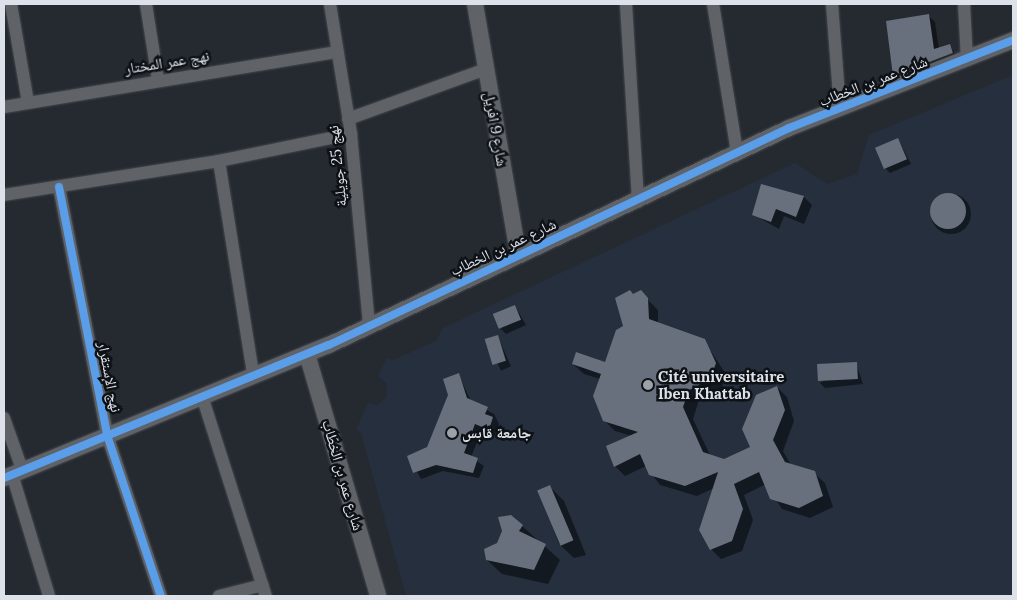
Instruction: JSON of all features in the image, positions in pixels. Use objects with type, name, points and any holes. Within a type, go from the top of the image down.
[{"type":"street","points":[[11,4],[28,102]]},
{"type":"street","points":[[146,4],[158,80]]},
{"type":"street","name":"نهج 25 جويلية","points":[[330,4],[351,134],[369,326]]},
{"type":"street","name":"شارع 9 افريل","points":[[475,4],[518,254]]},
{"type":"street","points":[[626,4],[638,202]]},
{"type":"street","points":[[713,4],[737,153]]},
{"type":"street","points":[[832,4],[840,107]]},
{"type":"street","points":[[964,4],[967,60]]},
{"type":"street","name":"شارع عمر بن الخطاب","points":[[13,474],[253,373],[307,354],[518,254],[638,202],[737,153],[840,107],[967,60],[1013,40]]},
{"type":"street","name":"نهج عمر المختار","points":[[4,107],[158,80],[337,52]]},
{"type":"street","points":[[348,118],[486,69]]},
{"type":"street","points":[[4,195],[218,161],[351,134]]},
{"type":"street","points":[[218,161],[253,373]]},
{"type":"street","name":"نهج الإستقرار","points":[[59,187],[107,435],[161,596]]},
{"type":"street","name":"شارع عمر بن الخطّاب","points":[[307,354],[378,596]]},
{"type":"street","points":[[202,396],[264,591],[218,596]]},
{"type":"street","points":[[4,418],[13,474],[49,596]]},
{"type":"shaded area","points":[[1013,75],[1013,596],[406,596],[361,433],[356,430],[368,403],[378,405],[386,397],[387,384],[378,376],[387,358],[393,360],[436,341],[443,328],[795,163],[827,184],[857,174],[869,135]]},
{"type":"building","points":[[929,14],[934,49],[950,44],[953,53],[893,76],[886,21]]},
{"type":"building","points":[[898,138],[907,159],[884,169],[875,148]]},
{"type":"building","points":[[761,184],[804,196],[796,217],[776,209],[771,222],[752,215]]},
{"type":"building","points":[[948,193],[955,194],[961,198],[965,204],[965,218],[961,224],[955,228],[948,229],[941,228],[935,224],[931,218],[930,211],[931,204],[935,198],[941,194]]},
{"type":"building","name":"Cité universitaire Iben Khattab","points":[[630,290],[633,294],[641,290],[648,298],[649,319],[705,339],[716,363],[710,380],[689,390],[683,407],[703,452],[724,459],[750,447],[742,429],[756,395],[777,386],[785,410],[773,440],[785,462],[815,471],[823,496],[799,508],[770,499],[759,472],[734,484],[743,509],[732,541],[710,550],[699,530],[718,472],[685,486],[649,475],[640,454],[614,467],[606,446],[638,432],[603,421],[593,396],[601,374],[572,364],[576,352],[605,362],[616,330],[623,326],[615,298]]},
{"type":"building","points":[[515,305],[521,320],[499,329],[493,314]]},
{"type":"building","points":[[498,335],[506,361],[493,365],[485,339]]},
{"type":"building","points":[[857,362],[858,379],[818,381],[817,364]]},
{"type":"building","points":[[459,373],[467,398],[488,407],[485,414],[493,417],[489,430],[475,424],[464,453],[478,458],[473,473],[436,465],[413,473],[407,456],[427,447],[448,395],[443,379]]},
{"type":"building","points":[[550,485],[573,540],[561,546],[537,490]]},
{"type":"building","points":[[511,515],[523,525],[519,531],[546,544],[534,570],[486,560],[484,549],[497,543],[502,531],[498,517]]},
{"type":"cycle path","points":[[4,478],[329,345],[789,128],[1013,40]]},
{"type":"cycle path","points":[[59,187],[107,435],[161,596]]},
{"type":"place","name":"Cité universitaire Iben Khattab","points":[[648,385]]},
{"type":"place","name":"جامعة قابس","points":[[452,433]]}]
